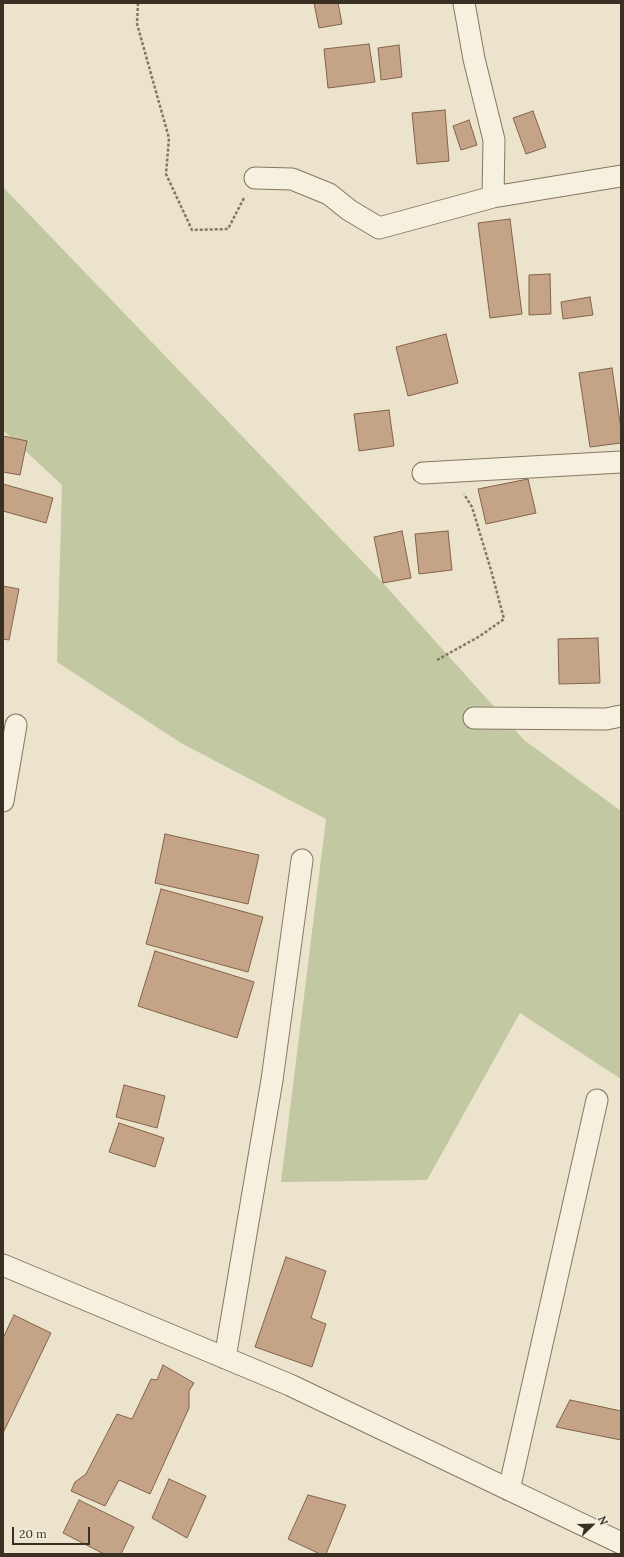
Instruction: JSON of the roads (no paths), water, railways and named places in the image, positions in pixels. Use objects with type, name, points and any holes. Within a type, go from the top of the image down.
[{"type":"street","points":[[464,3],[474,59],[494,140],[493,197]]},
{"type":"street","points":[[254,178],[292,178],[329,194],[349,210],[379,228],[493,197],[621,176]]},
{"type":"street","points":[[423,473],[621,462]]},
{"type":"street","points":[[474,718],[606,720],[621,716]]},
{"type":"street","points":[[3,801],[16,725]]},
{"type":"street","points":[[225,1358],[272,1080],[302,860]]},
{"type":"street","points":[[509,1490],[597,1100]]},
{"type":"street","points":[[3,1265],[290,1385],[621,1543]]}]
